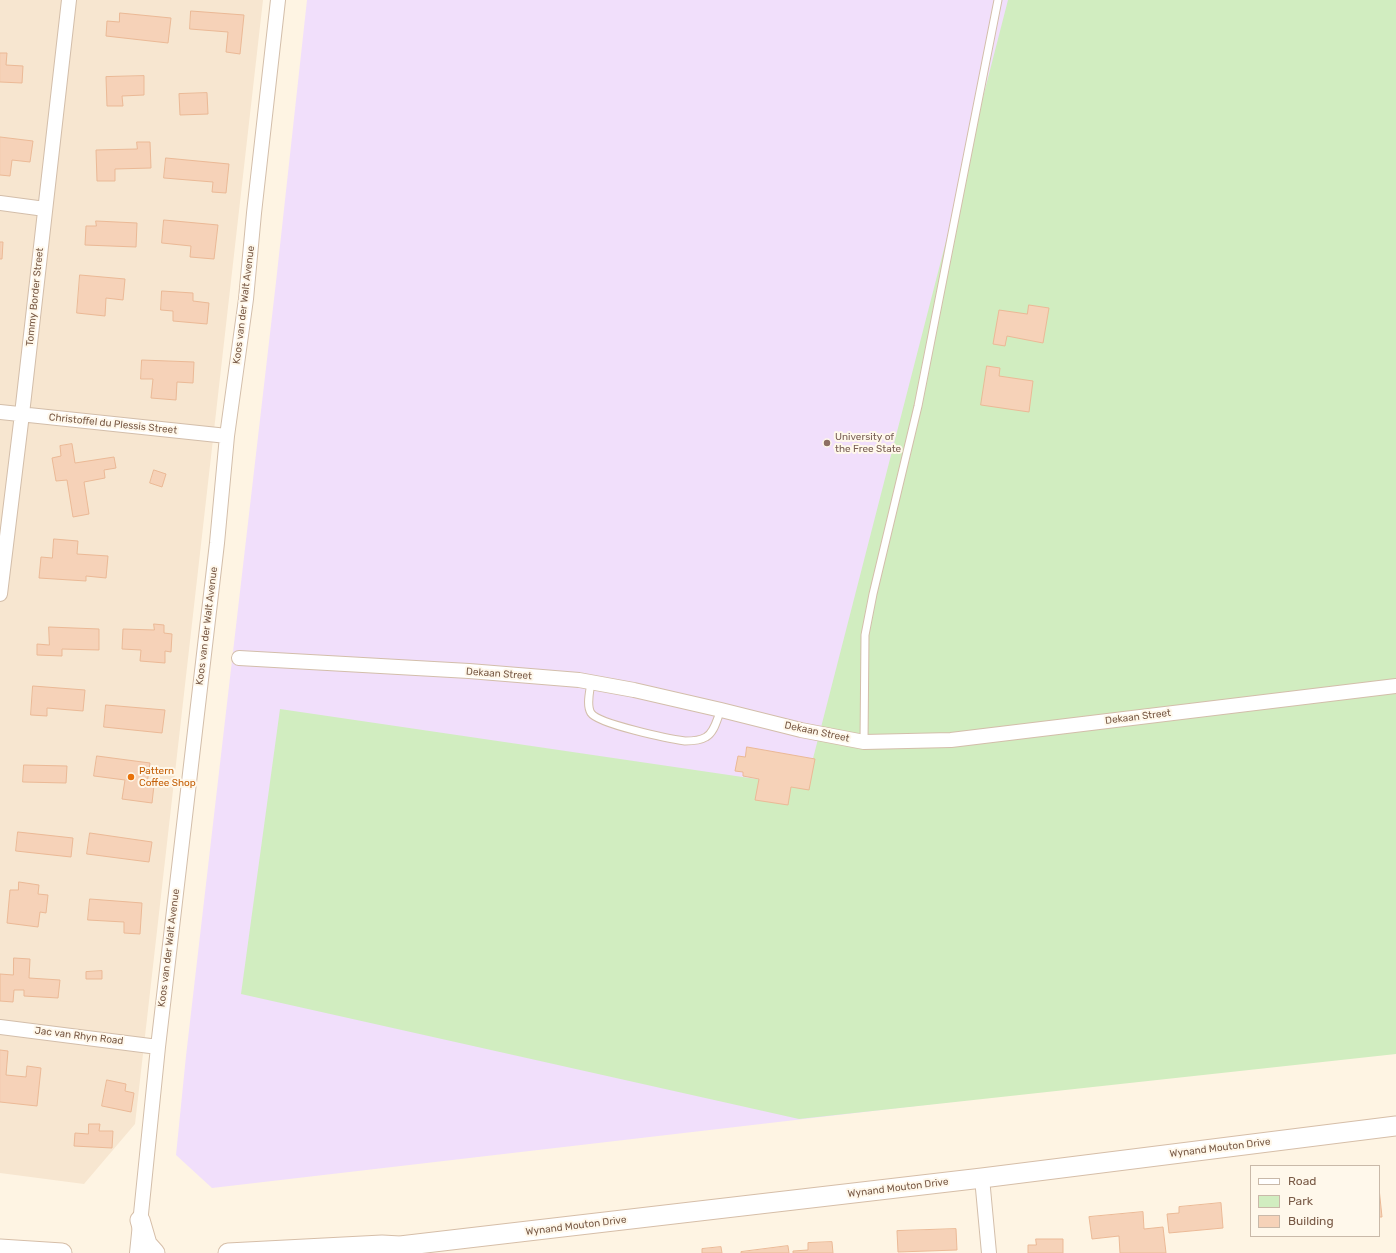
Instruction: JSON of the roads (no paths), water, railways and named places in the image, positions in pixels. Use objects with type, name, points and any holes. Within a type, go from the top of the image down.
[{"type":"street","name":"Tommy Border Street","points":[[0,594],[45,209],[65,0]]},
{"type":"street","name":"Koos van der Walt Avenue","points":[[137,1253],[158,1047],[217,543],[227,436],[246,299],[278,0]]},
{"type":"street","points":[[0,204],[45,209]]},
{"type":"street","name":"Christoffel du Plessis Street","points":[[0,412],[227,436]]},
{"type":"street","name":"Dekaan Street","points":[[239,658],[469,671],[591,682],[634,690],[801,730],[864,742],[951,740],[1396,686]]},
{"type":"street","name":"Jac van Rhyn Road","points":[[0,1027],[158,1047]]},
{"type":"street","name":"Wynand Mouton Drive","points":[[235,1253],[382,1245],[400,1246],[982,1178],[1396,1126]]},
{"type":"street","points":[[982,1178],[989,1253]]},
{"type":"street","points":[[140,1220],[147,1244],[155,1253]]},
{"type":"street","name":"Wynand Mouton Drive","points":[[378,1253],[400,1246]]},
{"type":"street","points":[[0,1249],[62,1253]]},
{"type":"lane","points":[[864,742],[865,635],[873,594],[918,406],[998,0]]},
{"type":"lane","points":[[591,682],[588,705],[591,713],[599,719],[642,732],[686,741],[698,740],[707,736],[713,731],[721,710]]},
{"type":"place","name":"University of the Free State","points":[[827,443]]},
{"type":"place","name":"Pattern Coffee Shop","points":[[131,777]]}]
